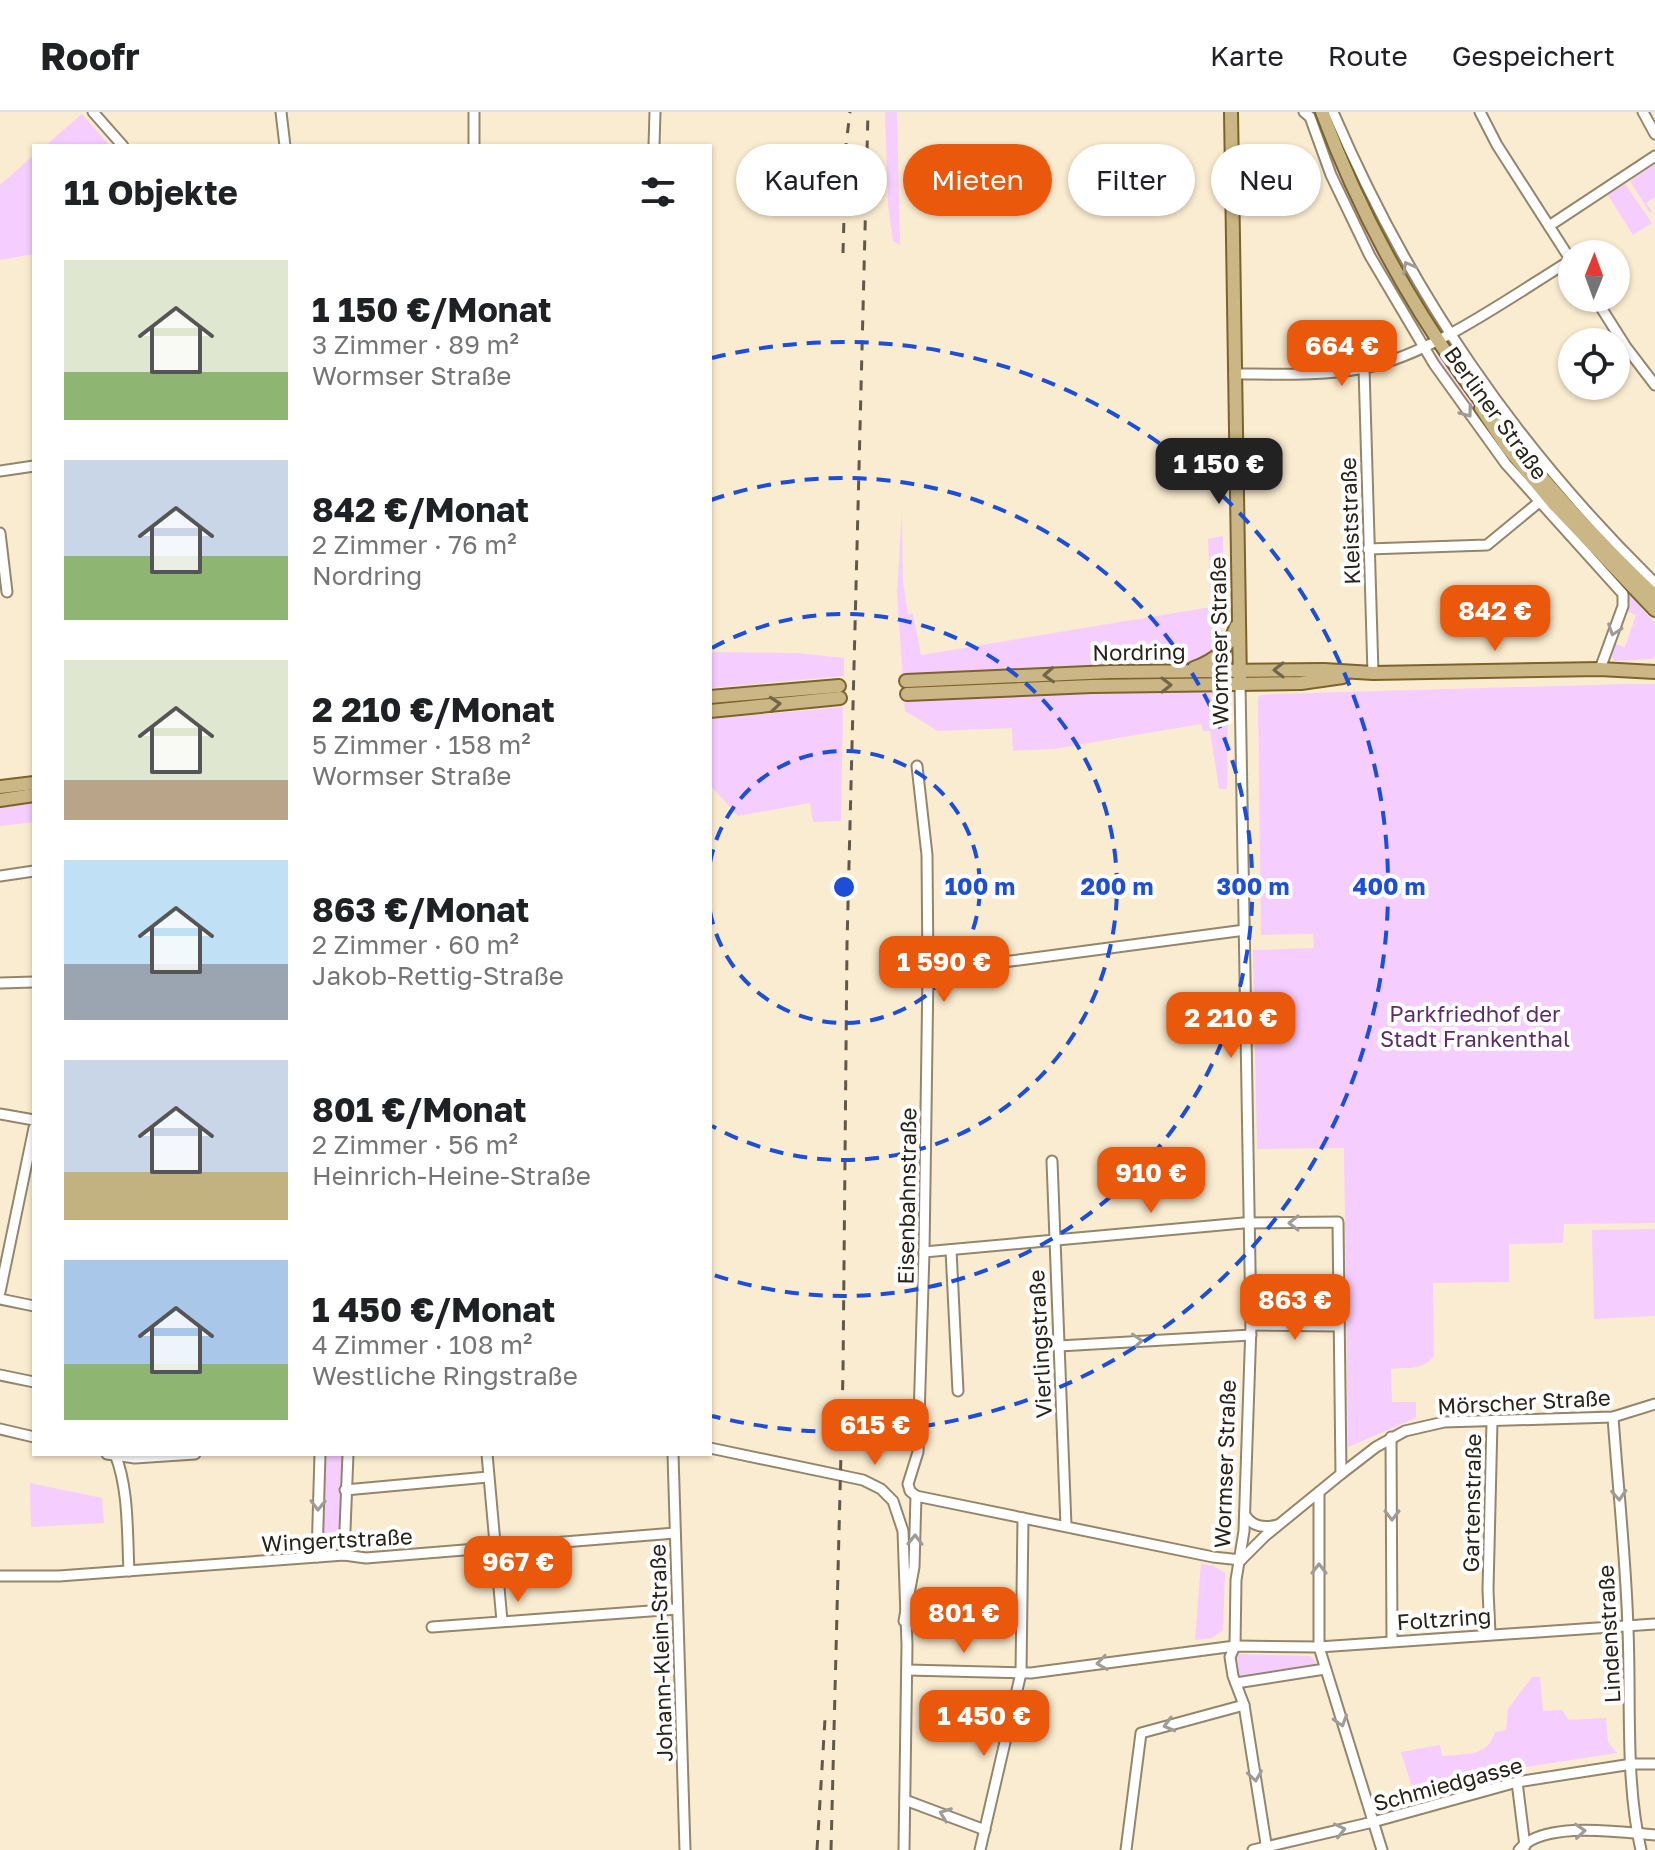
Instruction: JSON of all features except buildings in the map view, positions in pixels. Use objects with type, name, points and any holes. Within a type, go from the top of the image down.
[{"type":"main road","name":"Wormser Straße","points":[[1231,112],[1240,677]]},
{"type":"main road","name":"Berliner Straße","points":[[1322,112],[1365,213],[1436,340],[1476,398],[1487,421],[1530,476],[1650,591]]},
{"type":"main road","points":[[1650,591],[1655,610]]},
{"type":"main road","points":[[1183,671],[1207,663],[1221,653],[1229,645],[1239,619]]},
{"type":"main road","name":"Nordring","points":[[1240,677],[1183,671],[1110,672],[906,688],[1092,686],[1240,677],[1324,670],[1373,673],[1654,666]]},
{"type":"main road","points":[[712,697],[840,692],[712,711]]},
{"type":"main road","points":[[0,787],[32,783]]},
{"type":"main road","points":[[0,800],[32,795]]},
{"type":"street","points":[[93,112],[121,144]]},
{"type":"street","points":[[281,112],[285,144]]},
{"type":"street","points":[[474,112],[474,144]]},
{"type":"street","points":[[654,144],[655,112]]},
{"type":"street","name":"Berliner Straße","points":[[1304,112],[1310,117],[1331,175],[1370,256],[1473,422],[1538,503],[1620,591],[1623,606],[1600,669]]},
{"type":"street","name":"Berliner Straße","points":[[1333,112],[1381,218],[1449,333],[1532,448],[1612,541],[1650,591]]},
{"type":"street","points":[[1480,112],[1497,145],[1558,240]]},
{"type":"street","points":[[1643,112],[1655,134]]},
{"type":"street","points":[[1549,226],[1655,156]]},
{"type":"street","points":[[1234,374],[1326,373],[1387,362],[1424,347],[1558,269]]},
{"type":"street","points":[[1604,312],[1655,385]]},
{"type":"street","name":"Kleiststraße","points":[[1364,368],[1373,673]]},
{"type":"street","points":[[0,471],[32,466]]},
{"type":"street","points":[[1368,549],[1481,546],[1496,539],[1538,503]]},
{"type":"street","points":[[0,533],[7,592]]},
{"type":"street","name":"Wormser Straße","points":[[1240,677],[1251,1330],[1245,1513],[1236,1580],[1235,1646],[1230,1657],[1244,1705],[1266,1849]]},
{"type":"street","name":"Eisenbahnstraße","points":[[904,1621],[914,1567],[916,1496],[908,1484],[918,1452],[924,1252],[927,855],[917,766]]},
{"type":"street","points":[[0,876],[32,871]]},
{"type":"street","points":[[928,972],[1245,930]]},
{"type":"street","points":[[0,983],[32,982]]},
{"type":"street","points":[[0,1114],[32,1120]]},
{"type":"street","points":[[0,1292],[30,1171],[32,1150]]},
{"type":"street","name":"Vierlingstraße","points":[[1052,1161],[1066,1526]]},
{"type":"street","points":[[924,1252],[1250,1223],[1338,1222],[1341,1474]]},
{"type":"street","points":[[951,1250],[958,1391]]},
{"type":"street","points":[[0,1299],[32,1306]]},
{"type":"street","points":[[1059,1346],[1339,1326]]},
{"type":"street","points":[[0,1375],[32,1382]]},
{"type":"street","name":"Mörscher Straße","points":[[1241,1560],[1319,1492],[1391,1437],[1424,1425],[1444,1422],[1613,1417],[1655,1404]]},
{"type":"street","name":"Lindenstraße","points":[[1613,1417],[1628,1626],[1632,1764],[1641,1850]]},
{"type":"street","name":"Gartenstraße","points":[[1490,1634],[1488,1590],[1492,1421]]},
{"type":"street","points":[[0,1429],[32,1437]]},
{"type":"street","points":[[1391,1437],[1392,1641]]},
{"type":"street","name":"Eisenbahnstraße","points":[[712,1448],[871,1483],[886,1494],[897,1508],[903,1531],[907,1670],[904,1850]]},
{"type":"street","points":[[113,1456],[119,1467],[125,1508],[129,1571]]},
{"type":"street","points":[[120,1456],[165,1456]]},
{"type":"street","points":[[317,1557],[320,1456]]},
{"type":"street","points":[[344,1555],[348,1456]]},
{"type":"street","points":[[487,1456],[502,1621]]},
{"type":"street","name":"Johann-Klein-Straße","points":[[673,1456],[685,1850]]},
{"type":"street","points":[[345,1490],[488,1477]]},
{"type":"street","points":[[1319,1492],[1319,1647],[1382,1850]]},
{"type":"street","points":[[916,1496],[1241,1560]]},
{"type":"street","points":[[1245,1513],[1252,1523],[1259,1526],[1281,1524]]},
{"type":"street","points":[[980,1850],[1021,1673],[1023,1518]]},
{"type":"street","name":"Wingertstraße","points":[[0,1576],[41,1577],[344,1555],[366,1558],[675,1533]]},
{"type":"street","points":[[432,1627],[677,1609]]},
{"type":"street","name":"Foltzring","points":[[907,1670],[1021,1673],[1235,1646],[1319,1647],[1655,1624]]},
{"type":"street","points":[[1236,1683],[1325,1669]]},
{"type":"street","points":[[1126,1850],[1141,1733],[1244,1705]]},
{"type":"street","name":"Schmiedgasse","points":[[1253,1850],[1373,1822],[1517,1782],[1632,1764],[1655,1764]]},
{"type":"street","points":[[1517,1782],[1523,1847],[1538,1837],[1577,1831],[1655,1835]]},
{"type":"street","points":[[905,1800],[985,1830]]},
{"type":"green space","points":[[885,112],[897,112],[900,245],[893,241],[888,205]]},
{"type":"green space","points":[[1311,112],[1317,112],[1381,258],[1423,337],[1420,337],[1352,209]]},
{"type":"green space","points":[[82,114],[108,144],[47,144]]},
{"type":"green space","points":[[32,157],[32,254],[0,260],[0,185]]},
{"type":"green space","points":[[1655,164],[1655,197],[1646,203],[1652,211],[1650,213],[1630,181]]},
{"type":"green space","points":[[1625,184],[1652,223],[1633,235],[1608,195]]},
{"type":"green space","points":[[1437,354],[1494,436],[1641,601],[1642,609],[1655,623],[1655,656],[1652,659],[1615,661],[1612,657],[1615,644],[1625,647],[1636,615],[1627,611],[1630,602],[1624,588],[1500,448],[1455,388],[1434,356]]},
{"type":"green space","points":[[902,511],[903,581],[908,614],[913,614],[921,655],[1211,607],[1208,539],[1223,536],[1223,629],[1228,700],[1227,789],[1219,789],[1210,731],[1203,731],[1201,724],[1054,749],[1013,751],[1012,728],[938,731],[905,711],[897,593]]},
{"type":"green space","points":[[712,652],[796,653],[844,658],[844,676],[712,688]]},
{"type":"green space","name":"Parkfriedhof der Stadt Frankenthal","points":[[1655,684],[1655,1223],[1564,1224],[1563,1243],[1509,1244],[1509,1282],[1433,1283],[1434,1356],[1420,1366],[1391,1369],[1392,1402],[1416,1402],[1416,1418],[1348,1447],[1344,1148],[1257,1149],[1253,950],[1314,948],[1313,934],[1261,935],[1258,698],[1260,695],[1275,694]]},
{"type":"green space","points":[[843,707],[841,821],[813,822],[810,803],[738,816],[712,787],[712,719]]},
{"type":"green space","points":[[32,800],[32,822],[0,826],[0,804]]},
{"type":"green space","points":[[1655,1229],[1655,1316],[1594,1319],[1592,1230]]},
{"type":"green space","points":[[322,1456],[346,1456],[342,1552],[319,1554]]},
{"type":"green space","points":[[30,1483],[102,1498],[104,1523],[31,1527]]},
{"type":"green space","points":[[1201,1563],[1225,1573],[1223,1630],[1212,1638],[1195,1640]]},
{"type":"green space","points":[[1234,1655],[1310,1656],[1316,1661],[1313,1669],[1240,1678],[1234,1674]]},
{"type":"green space","points":[[1532,1677],[1540,1677],[1543,1711],[1562,1710],[1569,1720],[1606,1718],[1608,1742],[1617,1753],[1492,1772],[1495,1782],[1417,1804],[1401,1752],[1440,1745],[1442,1756],[1481,1750],[1492,1740],[1495,1732],[1506,1730],[1508,1709]]},
{"type":"railway","points":[[843,253],[850,112]]},
{"type":"railway","points":[[831,1850],[843,1373],[847,944],[868,112]]},
{"type":"railway","points":[[817,1850],[825,1719]]}]
